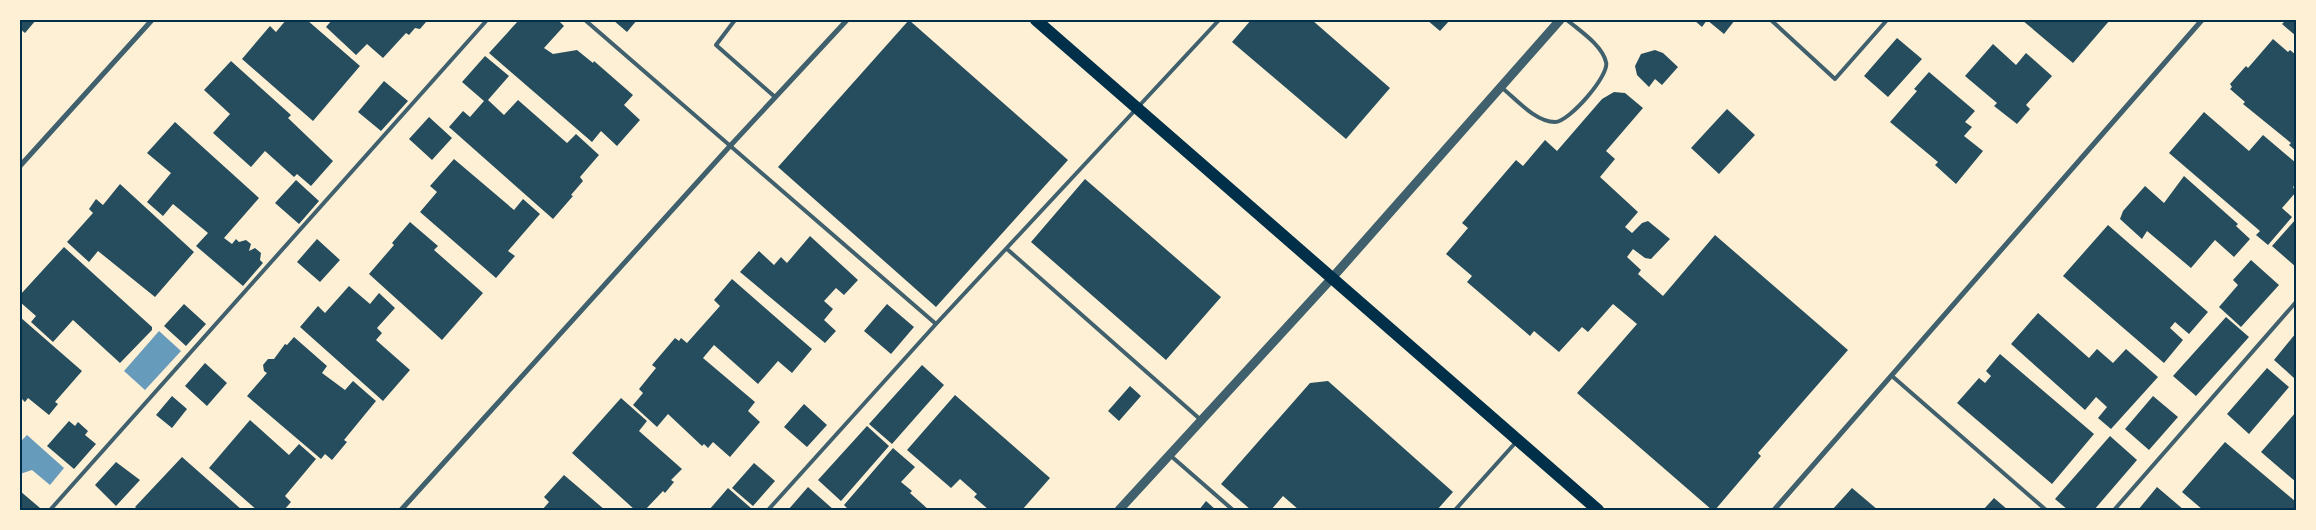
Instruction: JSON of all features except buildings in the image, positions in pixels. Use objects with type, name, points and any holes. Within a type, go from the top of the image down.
[{"type":"main road","points":[[1036,20],[1598,510]]},
{"type":"street","points":[[20,166],[152,20]]},
{"type":"street","points":[[401,510],[730,146],[847,20]]},
{"type":"street","points":[[1119,510],[1332,278],[1560,20]]},
{"type":"street","points":[[1774,510],[2202,20]]},
{"type":"lane","points":[[50,510],[487,20]]},
{"type":"lane","points":[[585,20],[936,324]]},
{"type":"lane","points":[[735,20],[716,45],[775,97]]},
{"type":"lane","points":[[768,510],[936,324],[1219,20]]},
{"type":"lane","points":[[1500,87],[1540,118],[1555,122],[1568,118],[1605,75],[1607,64],[1603,53],[1568,20]]},
{"type":"lane","points":[[1771,20],[1835,79],[1887,20]]},
{"type":"lane","points":[[1007,249],[1201,420]]},
{"type":"lane","points":[[2114,510],[2296,302]]},
{"type":"lane","points":[[1892,376],[2046,510]]},
{"type":"lane","points":[[1455,510],[1518,440]]},
{"type":"lane","points":[[1169,454],[1233,510]]},
{"type":"water","points":[[159,331],[181,351],[145,390],[124,371]]},
{"type":"water","points":[[27,435],[64,468],[50,485],[32,470],[20,474],[20,442]]}]
